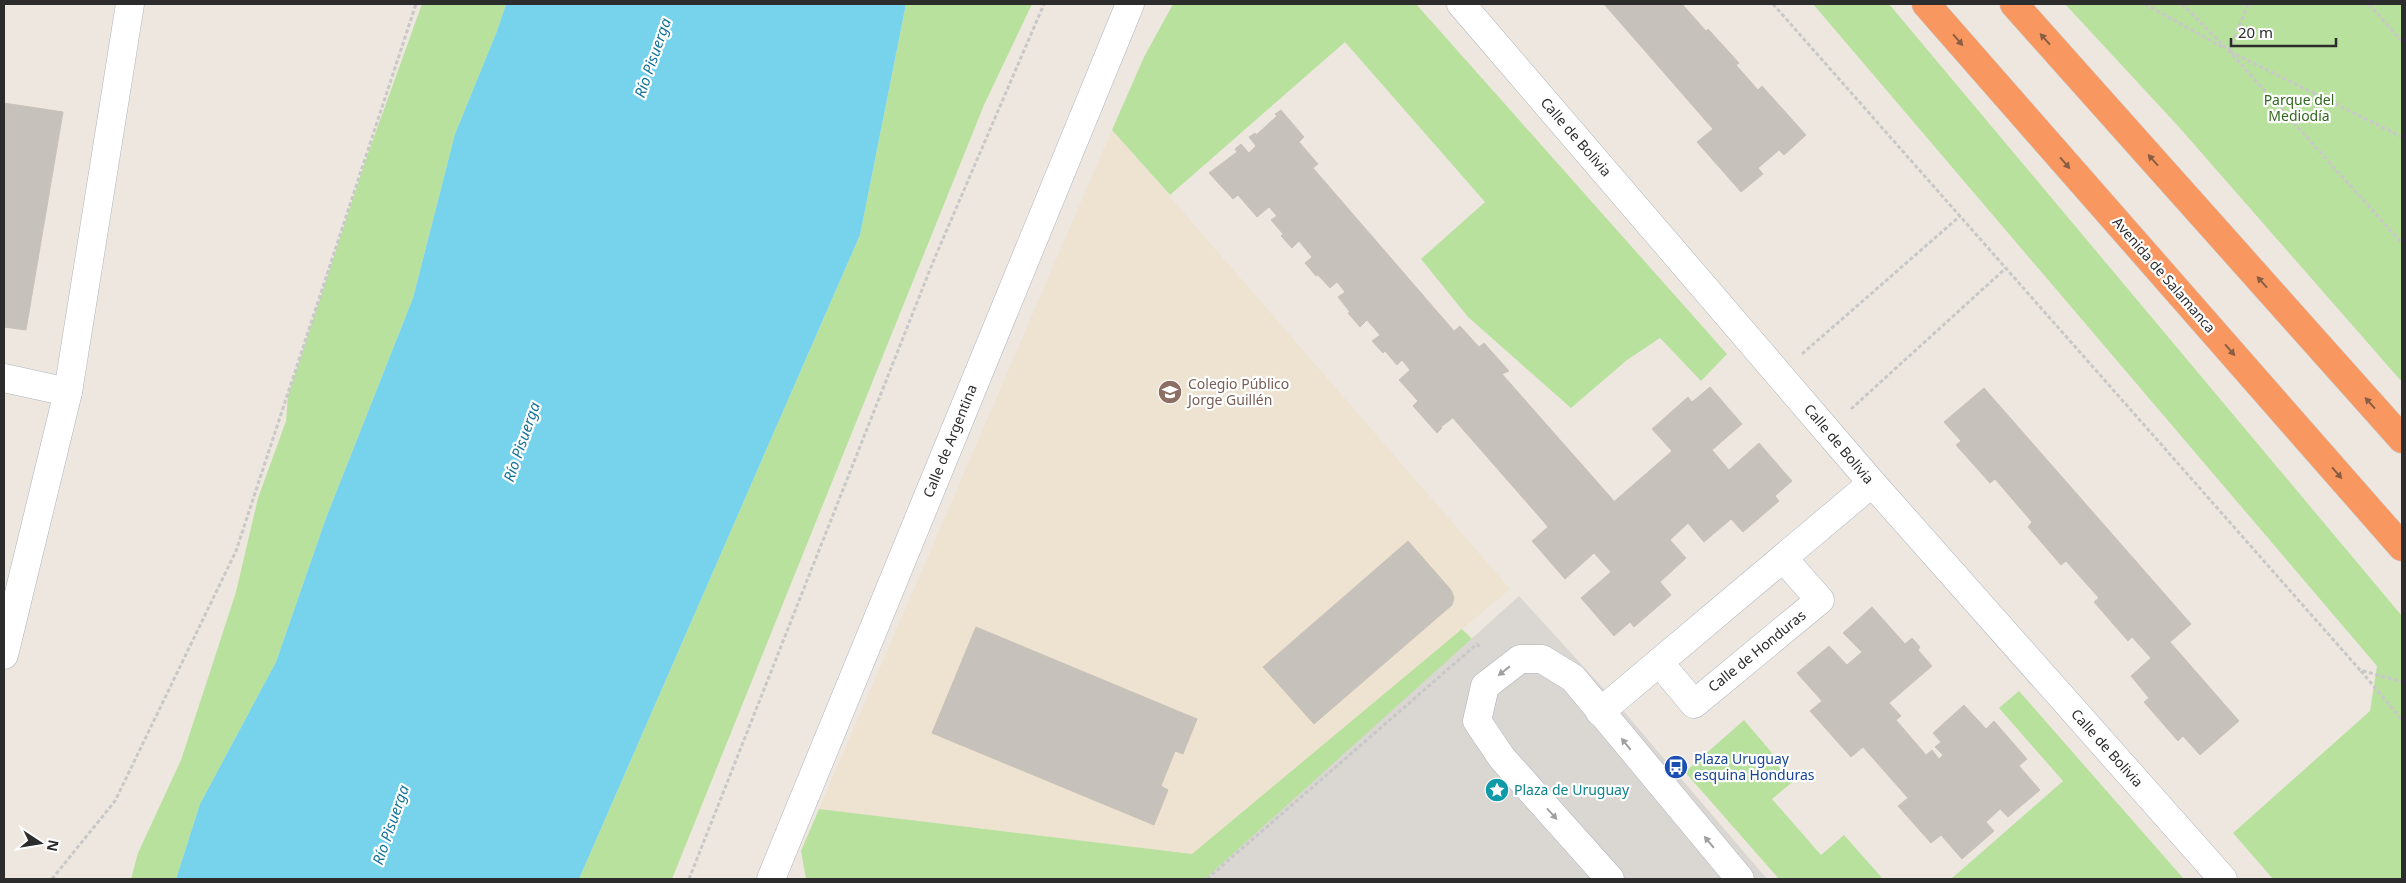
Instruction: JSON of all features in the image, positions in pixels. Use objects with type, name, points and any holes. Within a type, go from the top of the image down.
[{"type":"highway","name":"Avenida de Salamanca","points":[[1926,4],[2402,546]]},
{"type":"highway","points":[[2014,4],[2402,439]]},
{"type":"street","points":[[4,654],[68,392],[130,4]]},
{"type":"street","name":"Calle de Argentina","points":[[771,879],[1130,4]]},
{"type":"street","name":"Calle de Bolivia","points":[[1461,4],[1872,483],[2223,879]]},
{"type":"street","points":[[4,378],[68,392]]},
{"type":"street","points":[[1600,712],[1872,483]]},
{"type":"street","name":"Calle de Honduras","points":[[1659,662],[1694,704],[1820,600],[1783,558]]},
{"type":"street","points":[[1610,879],[1502,758],[1478,721],[1485,686],[1520,659],[1542,659],[1573,678],[1735,878]]},
{"type":"path","points":[[52,879],[115,801],[236,551],[416,4]]},
{"type":"path","points":[[689,879],[933,262],[1044,4]]},
{"type":"path","points":[[1773,4],[2402,720]]},
{"type":"path","points":[[2145,4],[2229,50],[2402,137]]},
{"type":"path","points":[[2182,4],[2229,50],[2402,243]]},
{"type":"path","points":[[2229,50],[2248,4]]},
{"type":"path","points":[[2370,4],[2402,42]]},
{"type":"path","points":[[1779,374],[1960,216]]},
{"type":"path","points":[[1828,430],[2006,268]]},
{"type":"path","points":[[1207,879],[1477,644],[1504,671]]},
{"type":"path","points":[[2360,670],[2402,682]]},
{"type":"shaded area","name":"Colegio Público Jorge Guillén","points":[[1112,130],[1510,589],[1192,854],[819,809]]},
{"type":"shaded area","name":"Plaza de Uruguay","points":[[1519,596],[1614,700],[1767,879],[1205,879]]},
{"type":"green space","points":[[422,4],[506,4],[455,134],[413,298],[326,518],[276,662],[200,804],[176,879],[131,879],[138,853],[181,760],[236,592],[258,498],[286,421],[288,395],[365,162]]},
{"type":"green space","points":[[906,4],[1032,4],[984,105],[672,879],[579,879],[860,235]]},
{"type":"green space","points":[[1173,4],[1416,4],[1727,354],[1701,381],[1660,338],[1627,360],[1571,408],[1468,317],[1421,259],[1485,202],[1345,42],[1170,195],[1112,130],[1144,57]]},
{"type":"green space","points":[[1813,4],[1889,4],[2402,616],[2402,879],[2273,879],[2233,833],[2370,711],[2377,666]]},
{"type":"green space","name":"Parque del Mediodía","points":[[2065,4],[2402,4],[2402,382],[2178,126]]},
{"type":"green space","points":[[1462,629],[1477,644],[1207,879],[806,879],[801,851],[819,809],[1192,854]]},
{"type":"green space","points":[[2019,691],[2183,878],[1951,879],[2063,781],[1999,708]]},
{"type":"green space","points":[[1744,720],[1795,780],[1772,799],[1821,855],[1844,835],[1883,879],[1779,879],[1685,772]]},
{"type":"water","name":"Río Pisuerga","points":[[506,4],[906,4],[860,235],[579,879],[176,879],[200,804],[276,662],[326,518],[413,298],[455,134]]},
{"type":"building","points":[[1604,4],[1682,4],[1739,63],[1736,65],[1758,90],[1762,86],[1806,135],[1784,155],[1779,150],[1758,168],[1763,174],[1741,192],[1697,142],[1713,129]]},
{"type":"building","points":[[4,103],[63,112],[26,330],[4,327]]},
{"type":"building","points":[[1281,110],[1304,137],[1299,142],[1318,164],[1313,168],[1454,331],[1460,326],[1479,347],[1484,343],[1509,371],[1502,374],[1481,392],[1482,394],[1477,399],[1471,393],[1463,399],[1469,405],[1441,427],[1437,433],[1413,406],[1418,401],[1399,380],[1410,370],[1402,360],[1397,365],[1385,351],[1383,353],[1372,341],[1380,335],[1367,320],[1360,327],[1348,313],[1350,312],[1338,297],[1345,292],[1337,282],[1330,288],[1318,275],[1316,276],[1305,263],[1312,257],[1299,241],[1292,248],[1281,236],[1283,234],[1271,220],[1277,216],[1269,207],[1257,217],[1238,195],[1233,199],[1209,173],[1237,152],[1235,149],[1241,144],[1249,153],[1256,146],[1249,137],[1255,133],[1256,135]]},
{"type":"building","points":[[1502,374],[1614,501],[1601,513],[1581,490],[1544,522],[1452,417],[1469,405],[1463,399],[1471,393],[1477,399],[1482,394],[1481,392]]},
{"type":"building","points":[[1710,387],[1742,424],[1712,450],[1729,470],[1759,443],[1792,481],[1775,496],[1779,501],[1743,532],[1731,519],[1704,542],[1688,523],[1670,540],[1686,558],[1660,582],[1671,595],[1634,627],[1630,622],[1614,636],[1581,598],[1611,572],[1594,553],[1565,579],[1532,541],[1548,527],[1544,522],[1581,490],[1601,513],[1672,451],[1652,429],[1688,397],[1692,402]]},
{"type":"building","points":[[1984,388],[2191,624],[2170,642],[2239,721],[2200,755],[2183,736],[2178,741],[2144,702],[2149,698],[2131,676],[2151,658],[2132,637],[2128,641],[2094,602],[2099,598],[2066,561],[2061,565],[2028,527],[2032,522],[1995,479],[1990,483],[1956,445],[1961,441],[1944,422]]},
{"type":"building","points":[[1408,541],[1451,590],[1454,598],[1452,605],[1314,724],[1263,667]]},
{"type":"building","points":[[1872,607],[1905,644],[1912,638],[1920,647],[1918,650],[1932,666],[1889,703],[1901,716],[1896,720],[1926,755],[1932,750],[1939,759],[1943,755],[1935,747],[1941,742],[1933,733],[1964,705],[1986,729],[1994,721],[2027,759],[2019,766],[2040,790],[2008,817],[2000,809],[1986,822],[1994,831],[1962,859],[1941,835],[1931,843],[1898,806],[1908,798],[1863,747],[1851,757],[1810,711],[1822,701],[1797,673],[1829,646],[1847,665],[1862,652],[1843,633]]},
{"type":"building","points":[[976,627],[1197,719],[1183,754],[1175,751],[1161,786],[1168,790],[1154,825],[932,733]]},
{"type":"place","name":"Colegio Público Jorge Guillén","points":[[1170,392]]},
{"type":"place","name":"Plaza Uruguay esquina Honduras","points":[[1676,767]]},
{"type":"place","name":"Plaza de Uruguay","points":[[1497,790]]}]
